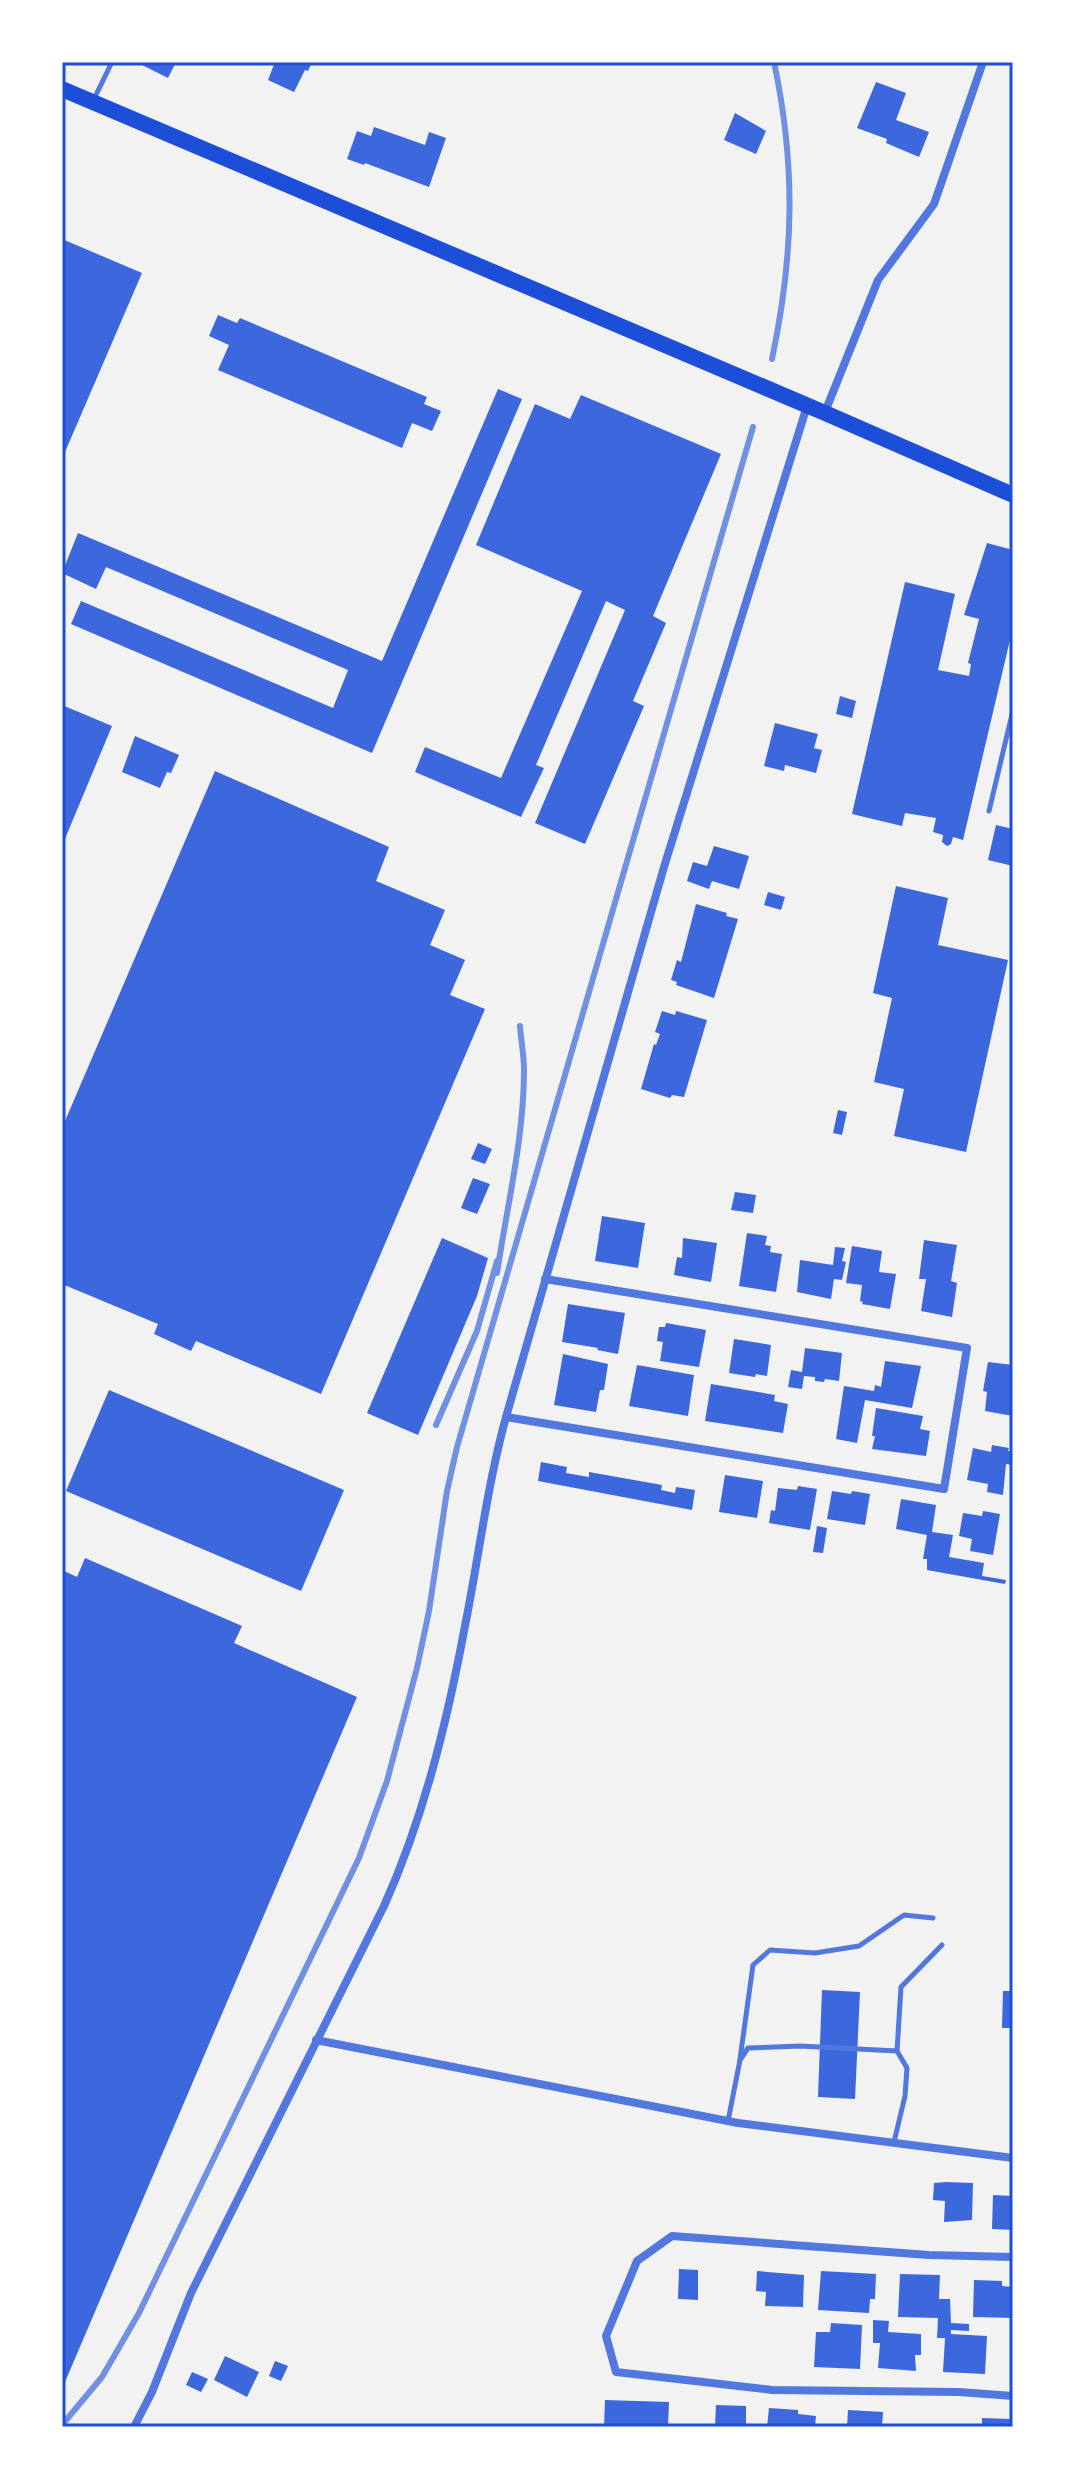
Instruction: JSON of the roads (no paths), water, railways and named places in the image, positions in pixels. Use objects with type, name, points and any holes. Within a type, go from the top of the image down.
[{"type":"main road","points":[[62,89],[1013,495]]},
{"type":"street","points":[[825,413],[878,280],[934,204],[983,62]]},
{"type":"street","points":[[134,2427],[152,2392],[191,2293],[384,1906],[403,1865],[421,1812],[466,1626],[491,1471],[664,867],[807,405]]},
{"type":"street","points":[[506,1417],[944,1489],[967,1348],[545,1279]]},
{"type":"street","points":[[316,2040],[728,2121],[1013,2158]]},
{"type":"street","points":[[1013,2257],[929,2255],[672,2236],[637,2261],[606,2336],[616,2372],[772,2390],[959,2392],[1013,2396]]},
{"type":"lane","points":[[93,102],[112,62]]},
{"type":"lane","points":[[989,811],[1013,710]]},
{"type":"lane","points":[[728,2121],[753,1965],[770,1950],[815,1953],[859,1946],[904,1915],[933,1918]]},
{"type":"lane","points":[[894,2142],[905,2096],[907,2068],[897,2051],[901,1987],[942,1945]]},
{"type":"lane","points":[[740,2060],[748,2048],[800,2046],[897,2051]]},
{"type":"railway","points":[[772,359],[785,283],[790,210],[786,138],[774,62]]},
{"type":"railway","points":[[62,2425],[102,2377],[139,2313],[359,1858],[387,1781],[429,1611],[447,1491],[457,1447],[753,427]]},
{"type":"railway","points":[[497,1273],[521,1121],[524,1070],[520,1026]]},
{"type":"railway","points":[[436,1425],[477,1331],[497,1261]]}]
